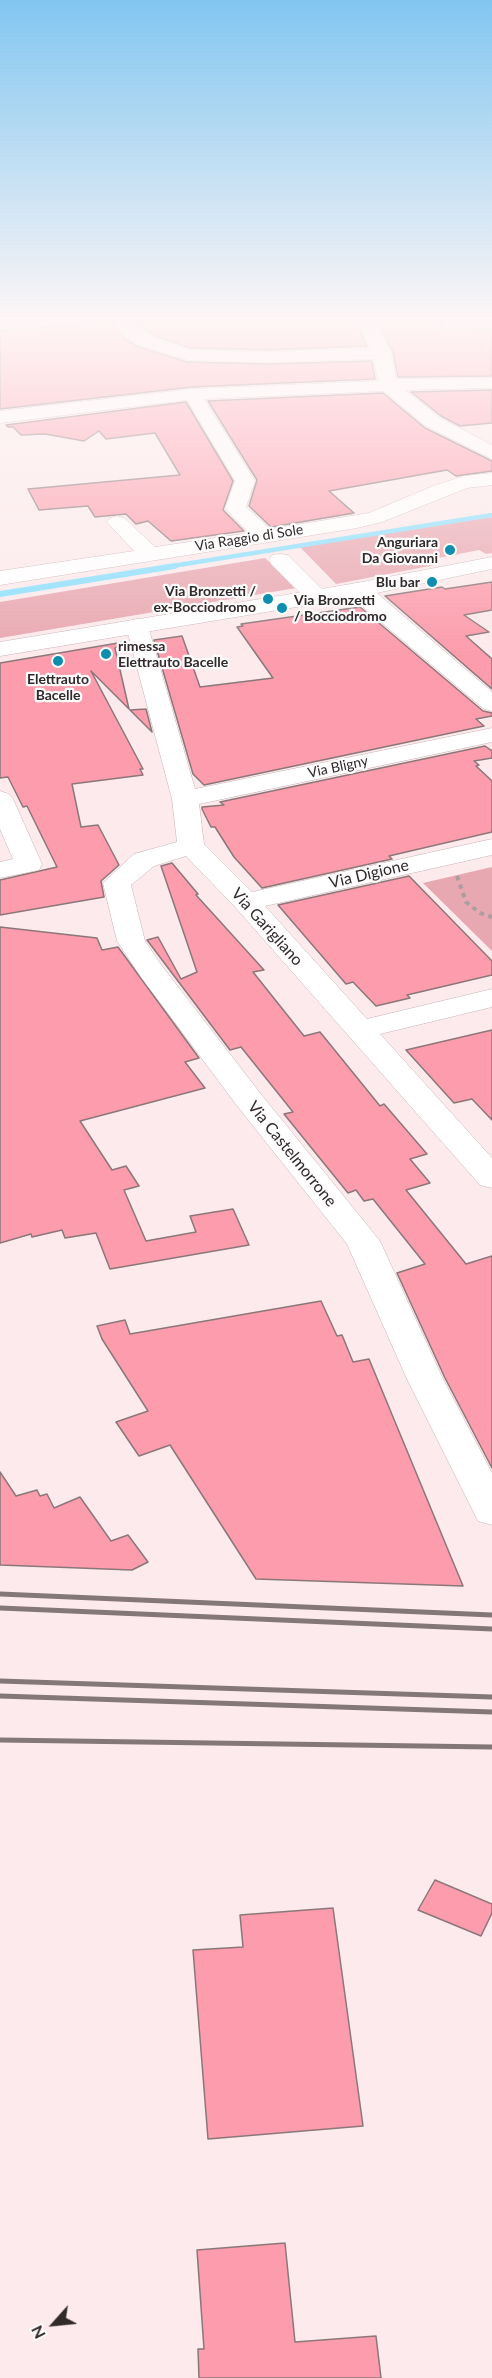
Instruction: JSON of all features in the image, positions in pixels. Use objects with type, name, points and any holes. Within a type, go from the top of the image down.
[{"type":"street","points":[[216,434],[245,481],[235,508],[265,536]]},
{"type":"street","points":[[457,434],[492,453]]},
{"type":"street","points":[[472,434],[492,437]]},
{"type":"street","points":[[400,491],[420,483],[455,480],[492,470]]},
{"type":"street","name":"Via Raggio di Sole","points":[[0,578],[375,518],[440,490],[455,480],[492,479]]},
{"type":"street","points":[[117,522],[150,554]]},
{"type":"street","points":[[280,560],[317,597]]},
{"type":"street","points":[[0,649],[357,591],[492,563]]},
{"type":"street","points":[[357,591],[370,599],[492,704]]},
{"type":"street","points":[[137,626],[185,799],[191,846]]},
{"type":"street","name":"Via Bligny","points":[[185,799],[492,735]]},
{"type":"street","points":[[0,870],[29,864],[3,806]]},
{"type":"street","name":"Via Garigliano","points":[[191,846],[246,902],[492,1178]]},
{"type":"street","name":"Via Castelmorrone","points":[[191,846],[144,860],[117,883],[131,941],[151,971],[249,1100],[363,1241],[425,1379],[492,1511]]},
{"type":"street","name":"Via Digione","points":[[246,902],[492,847]]},
{"type":"street","points":[[358,1030],[492,998]]},
{"type":"path","points":[[457,875],[466,902],[480,914],[492,917]]},
{"type":"shaded area","points":[[492,517],[492,553],[486,554],[479,550],[433,559],[440,564],[336,584],[300,547]]},
{"type":"shaded area","points":[[265,558],[296,588],[0,638],[0,602]]},
{"type":"shaded area","points":[[492,867],[492,951],[423,883]]},
{"type":"building","points":[[20,434],[95,434],[84,441],[45,434]]},
{"type":"building","points":[[102,434],[147,434],[106,439]]},
{"type":"building","points":[[156,434],[205,434],[233,481],[223,510],[244,531],[171,541],[148,521],[136,524],[126,514],[95,517],[88,506],[39,510],[28,489],[180,475]]},
{"type":"building","points":[[228,434],[437,434],[492,461],[492,471],[456,476],[447,470],[329,491],[354,513],[271,527],[249,506],[257,480]]},
{"type":"building","points":[[492,582],[492,610],[464,615],[489,632],[466,636],[492,659],[492,689],[385,596],[442,587],[445,589]]},
{"type":"building","points":[[360,607],[483,711],[492,713],[492,716],[476,719],[484,726],[204,785],[193,774],[154,640],[182,636],[200,687],[273,678],[237,627],[243,626],[241,624]]},
{"type":"building","points":[[124,642],[115,648],[129,709],[91,671],[143,769],[140,769],[143,775],[72,784],[81,827],[98,825],[119,865],[101,881],[104,897],[0,915],[0,880],[57,867],[27,806],[23,807],[8,777],[0,778],[0,663]]},
{"type":"building","points":[[146,709],[152,732],[130,710]]},
{"type":"building","points":[[485,746],[492,751],[492,758],[474,761],[479,765],[476,766],[492,781],[492,832],[389,856],[392,859],[262,888],[234,857],[215,827],[211,827],[202,809],[202,807],[224,805],[220,802]]},
{"type":"building","points":[[172,863],[198,894],[196,895],[264,970],[253,972],[304,1036],[320,1032],[380,1106],[384,1104],[427,1154],[410,1159],[430,1183],[406,1190],[466,1264],[492,1256],[492,1468],[445,1378],[397,1273],[425,1264],[373,1199],[364,1201],[356,1190],[348,1193],[284,1114],[293,1112],[241,1047],[230,1050],[147,940],[158,937],[181,979],[197,972],[161,866]]},
{"type":"building","points":[[409,876],[492,961],[492,975],[407,995],[410,998],[376,1006],[353,982],[346,984],[278,905]]},
{"type":"building","points":[[0,927],[97,938],[102,950],[118,947],[199,1058],[185,1062],[205,1088],[80,1121],[112,1170],[126,1166],[139,1186],[124,1190],[146,1241],[196,1232],[190,1216],[233,1209],[249,1245],[110,1269],[96,1233],[65,1238],[62,1230],[32,1237],[31,1234],[0,1243]]},
{"type":"building","points":[[492,1030],[492,1120],[472,1099],[454,1103],[406,1050]]},
{"type":"building","points":[[321,1301],[337,1336],[342,1335],[353,1362],[369,1359],[463,1586],[256,1579],[170,1445],[139,1456],[116,1422],[148,1411],[102,1339],[97,1326],[125,1320],[130,1334]]},
{"type":"building","points":[[0,1472],[16,1496],[37,1490],[40,1496],[47,1494],[54,1508],[80,1497],[111,1541],[128,1535],[148,1562],[132,1570],[0,1565]]},
{"type":"building","points":[[435,1880],[492,1904],[492,1913],[481,1936],[418,1910]]},
{"type":"building","points":[[333,1908],[363,2126],[208,2139],[193,1950],[243,1947],[240,1915]]},
{"type":"building","points":[[285,2243],[295,2342],[376,2336],[381,2378],[199,2378],[198,2349],[204,2349],[197,2250]]},
{"type":"waterway","points":[[166,567],[492,515]]},
{"type":"waterway","points":[[0,594],[175,566]]},
{"type":"railway","points":[[0,1594],[492,1615]]},
{"type":"railway","points":[[0,1608],[492,1629]]},
{"type":"railway","points":[[0,1681],[492,1697]]},
{"type":"railway","points":[[0,1696],[492,1712]]},
{"type":"railway","points":[[0,1740],[492,1747]]},
{"type":"place","name":"Anguriara Da Giovanni","points":[[450,550]]},
{"type":"place","name":"Blu bar","points":[[432,582]]},
{"type":"place","name":"Via Bronzetti / ex-Bocciodromo","points":[[268,599]]},
{"type":"place","name":"Via Bronzetti / Bocciodromo","points":[[282,608]]},
{"type":"place","name":"rimessa Elettrauto Bacelle","points":[[106,654]]},
{"type":"place","name":"Elettrauto Bacelle","points":[[58,661]]}]
